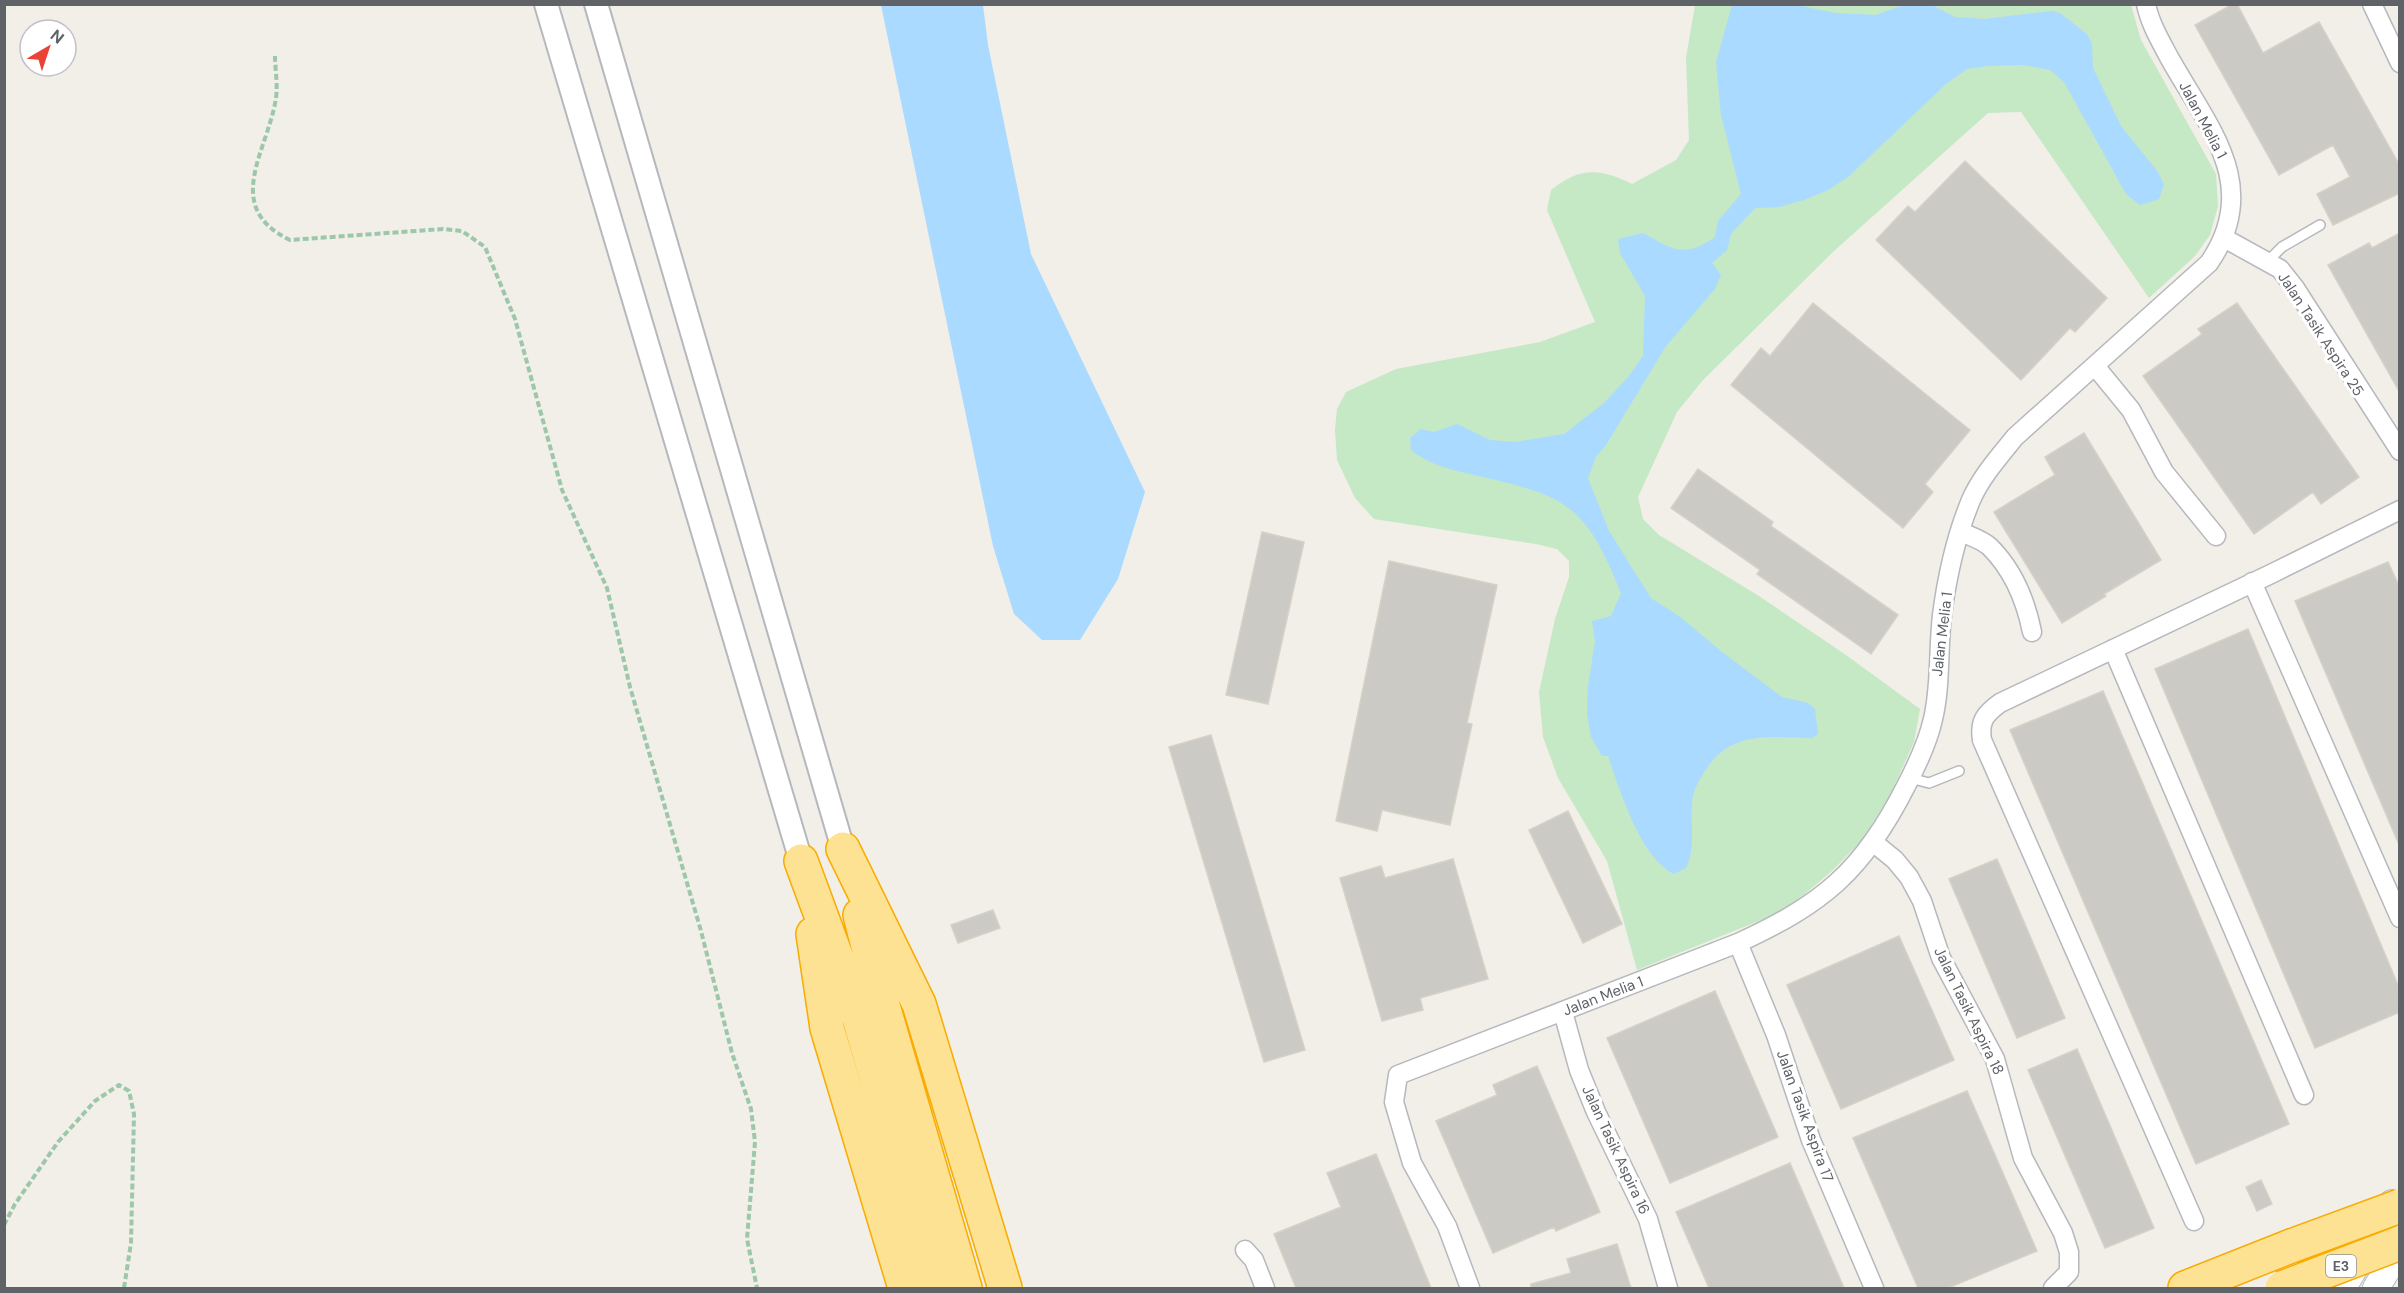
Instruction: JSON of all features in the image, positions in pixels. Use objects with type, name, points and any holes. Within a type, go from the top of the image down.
[{"type":"highway","points":[[843,849],[951,1286]]},
{"type":"highway","points":[[843,849],[919,1004],[1005,1288]]},
{"type":"highway","points":[[801,861],[859,1018],[951,1286]]},
{"type":"highway","points":[[801,861],[827,1028],[905,1288]]},
{"type":"highway","points":[[2185,1288],[2400,1206]]},
{"type":"highway","name":"E3","points":[[2282,1288],[2400,1243]]},
{"type":"main road","points":[[2343,1288],[2400,1191]]},
{"type":"main road","points":[[2376,1288],[2400,1249]]},
{"type":"street","points":[[546,4],[801,861]]},
{"type":"street","points":[[596,4],[843,849]]},
{"type":"street","name":"Jalan Melia 1","points":[[1470,1288],[1447,1226],[1412,1163],[1394,1102],[1398,1075],[1738,943],[1779,924],[1830,890],[1855,866],[1894,810],[1910,778],[1934,718],[1942,614],[1960,532],[1971,499],[1991,467],[2009,445],[2209,263],[2224,238],[2229,225],[2232,196],[2229,171],[2220,148],[2159,40],[2146,4]]},
{"type":"street","points":[[2372,4],[2400,63]]},
{"type":"street","name":"Jalan Tasik Aspira 25","points":[[2224,238],[2280,269],[2295,288],[2400,451]]},
{"type":"street","points":[[2095,366],[2131,410],[2164,472],[2216,536]]},
{"type":"street","points":[[2194,1221],[1982,740],[1980,727],[1986,714],[2000,703],[2400,510]]},
{"type":"street","points":[[1960,532],[1989,546],[2004,564],[2027,608],[2032,632]]},
{"type":"street","points":[[2252,582],[2400,918]]},
{"type":"street","points":[[2113,649],[2304,1095]]},
{"type":"street","name":"Jalan Tasik Aspira 18","points":[[1873,842],[1895,860],[1909,877],[1922,901],[1941,958],[1995,1059],[2023,1158],[2063,1233],[2068,1252],[2069,1272],[2053,1288]]},
{"type":"street","name":"Jalan Tasik Aspira 17","points":[[1738,943],[1776,1035],[1811,1140],[1874,1288]]},
{"type":"street","name":"Jalan Tasik Aspira 16","points":[[1563,1012],[1579,1070],[1596,1112],[1648,1219],[1668,1288]]},
{"type":"street","points":[[1245,1250],[1254,1260],[1265,1288]]},
{"type":"lane","points":[[2268,261],[2282,247],[2320,225]]},
{"type":"lane","points":[[1910,778],[1929,783],[1959,771]]},
{"type":"path","points":[[275,56],[277,97],[256,168],[252,192],[256,210],[271,231],[290,240],[443,229],[462,231],[485,247],[515,319],[562,490],[607,588],[630,687],[701,931],[732,1053],[751,1109],[755,1142],[747,1239],[757,1288]]},
{"type":"path","points":[[4,1225],[15,1204],[58,1142],[95,1101],[119,1085],[129,1091],[134,1114],[130,1243],[124,1288]]},
{"type":"green space","points":[[1695,5],[2131,5],[2141,40],[2216,174],[2218,206],[2210,235],[2195,256],[2149,298],[2021,112],[1988,113],[1834,251],[1703,380],[1677,412],[1638,497],[1643,519],[1659,535],[1759,596],[1920,709],[1914,742],[1890,795],[1862,840],[1833,870],[1800,898],[1776,914],[1637,970],[1607,861],[1558,778],[1543,737],[1539,692],[1555,619],[1569,577],[1569,561],[1557,549],[1536,544],[1374,519],[1355,498],[1337,460],[1335,430],[1337,409],[1346,392],[1396,369],[1540,342],[1595,322],[1547,210],[1551,190],[1571,177],[1590,172],[1610,175],[1632,184],[1676,160],[1689,140],[1686,58]]},
{"type":"water","points":[[881,5],[983,5],[988,45],[1031,254],[1145,492],[1118,579],[1080,640],[1042,640],[1014,614],[993,546]]},
{"type":"water","points":[[1732,5],[1797,5],[1835,13],[1876,15],[1904,5],[1932,5],[1955,17],[1984,19],[2052,11],[2060,13],[2087,34],[2092,44],[2093,68],[2121,126],[2158,172],[2164,185],[2159,199],[2140,205],[2126,194],[2064,82],[2050,70],[2023,65],[1988,66],[1967,69],[1946,84],[1848,177],[1828,190],[1804,200],[1779,207],[1755,208],[1731,234],[1727,250],[1712,263],[1721,275],[1715,289],[1666,346],[1606,445],[1596,457],[1588,478],[1609,531],[1651,598],[1679,616],[1782,697],[1808,703],[1815,709],[1818,734],[1812,738],[1766,737],[1739,742],[1726,748],[1715,758],[1700,779],[1693,796],[1692,844],[1689,860],[1686,868],[1674,874],[1662,866],[1641,839],[1625,804],[1608,756],[1602,756],[1591,737],[1587,714],[1588,686],[1595,641],[1592,621],[1611,616],[1621,593],[1596,540],[1583,522],[1568,508],[1551,498],[1505,482],[1433,463],[1411,450],[1410,438],[1421,429],[1434,432],[1457,424],[1490,440],[1515,442],[1564,434],[1604,403],[1628,377],[1643,356],[1645,296],[1620,253],[1618,239],[1643,233],[1670,247],[1686,250],[1695,248],[1715,237],[1718,221],[1741,194],[1721,115],[1716,62]]},
{"type":"building","points":[[2237,4],[2263,53],[2319,22],[2400,166],[2400,193],[2333,225],[2317,194],[2350,177],[2333,145],[2279,175],[2195,25]]},
{"type":"building","points":[[1965,161],[2107,298],[2075,332],[2070,328],[2021,380],[1876,240],[1908,206],[1915,212]]},
{"type":"building","points":[[2400,233],[2400,393],[2328,265],[2369,243],[2372,248]]},
{"type":"building","points":[[1813,303],[1970,430],[1925,484],[1933,492],[1903,528],[1731,385],[1761,348],[1770,356]]},
{"type":"building","points":[[2237,303],[2359,477],[2321,504],[2313,492],[2254,534],[2143,376],[2202,334],[2198,329]]},
{"type":"building","points":[[2084,433],[2161,560],[2104,594],[2106,596],[2062,623],[1994,512],[2055,475],[2045,457]]},
{"type":"building","points":[[1698,469],[1773,522],[1771,526],[1898,615],[1871,654],[1757,574],[1760,570],[1671,508]]},
{"type":"building","points":[[1262,532],[1304,542],[1268,704],[1226,695]]},
{"type":"building","points":[[1389,561],[1497,585],[1467,723],[1472,724],[1450,825],[1382,810],[1377,831],[1336,821]]},
{"type":"building","points":[[2388,562],[2400,588],[2400,847],[2295,601]]},
{"type":"building","points":[[2248,629],[2400,990],[2400,1012],[2315,1048],[2155,669]]},
{"type":"building","points":[[2103,691],[2289,1124],[2196,1164],[2010,730]]},
{"type":"building","points":[[1211,735],[1305,1050],[1264,1062],[1169,747]]},
{"type":"building","points":[[1568,811],[1622,924],[1583,943],[1529,830]]},
{"type":"building","points":[[1453,859],[1488,979],[1420,998],[1423,1010],[1382,1021],[1340,878],[1381,866],[1385,878]]},
{"type":"building","points":[[1997,859],[2065,1018],[2017,1038],[1949,879]]},
{"type":"building","points":[[993,910],[1000,928],[958,943],[951,925]]},
{"type":"building","points":[[1899,936],[1954,1060],[1841,1109],[1787,985]]},
{"type":"building","points":[[1715,991],[1778,1137],[1670,1183],[1607,1038]]},
{"type":"building","points":[[2077,1049],[2154,1228],[2105,1248],[2028,1070]]},
{"type":"building","points":[[1537,1066],[1600,1212],[1556,1231],[1554,1227],[1493,1253],[1436,1121],[1497,1095],[1493,1085]]},
{"type":"building","points":[[1967,1091],[2037,1251],[1948,1288],[1918,1288],[1853,1138]]},
{"type":"building","points":[[1376,1154],[1431,1288],[1296,1288],[1274,1234],[1341,1207],[1327,1173]]},
{"type":"building","points":[[1790,1163],[1844,1288],[1709,1288],[1676,1212]]},
{"type":"building","points":[[2261,1180],[2272,1204],[2257,1211],[2246,1187]]},
{"type":"building","points":[[1617,1244],[1631,1288],[1531,1288],[1531,1284],[1571,1273],[1567,1259]]}]
